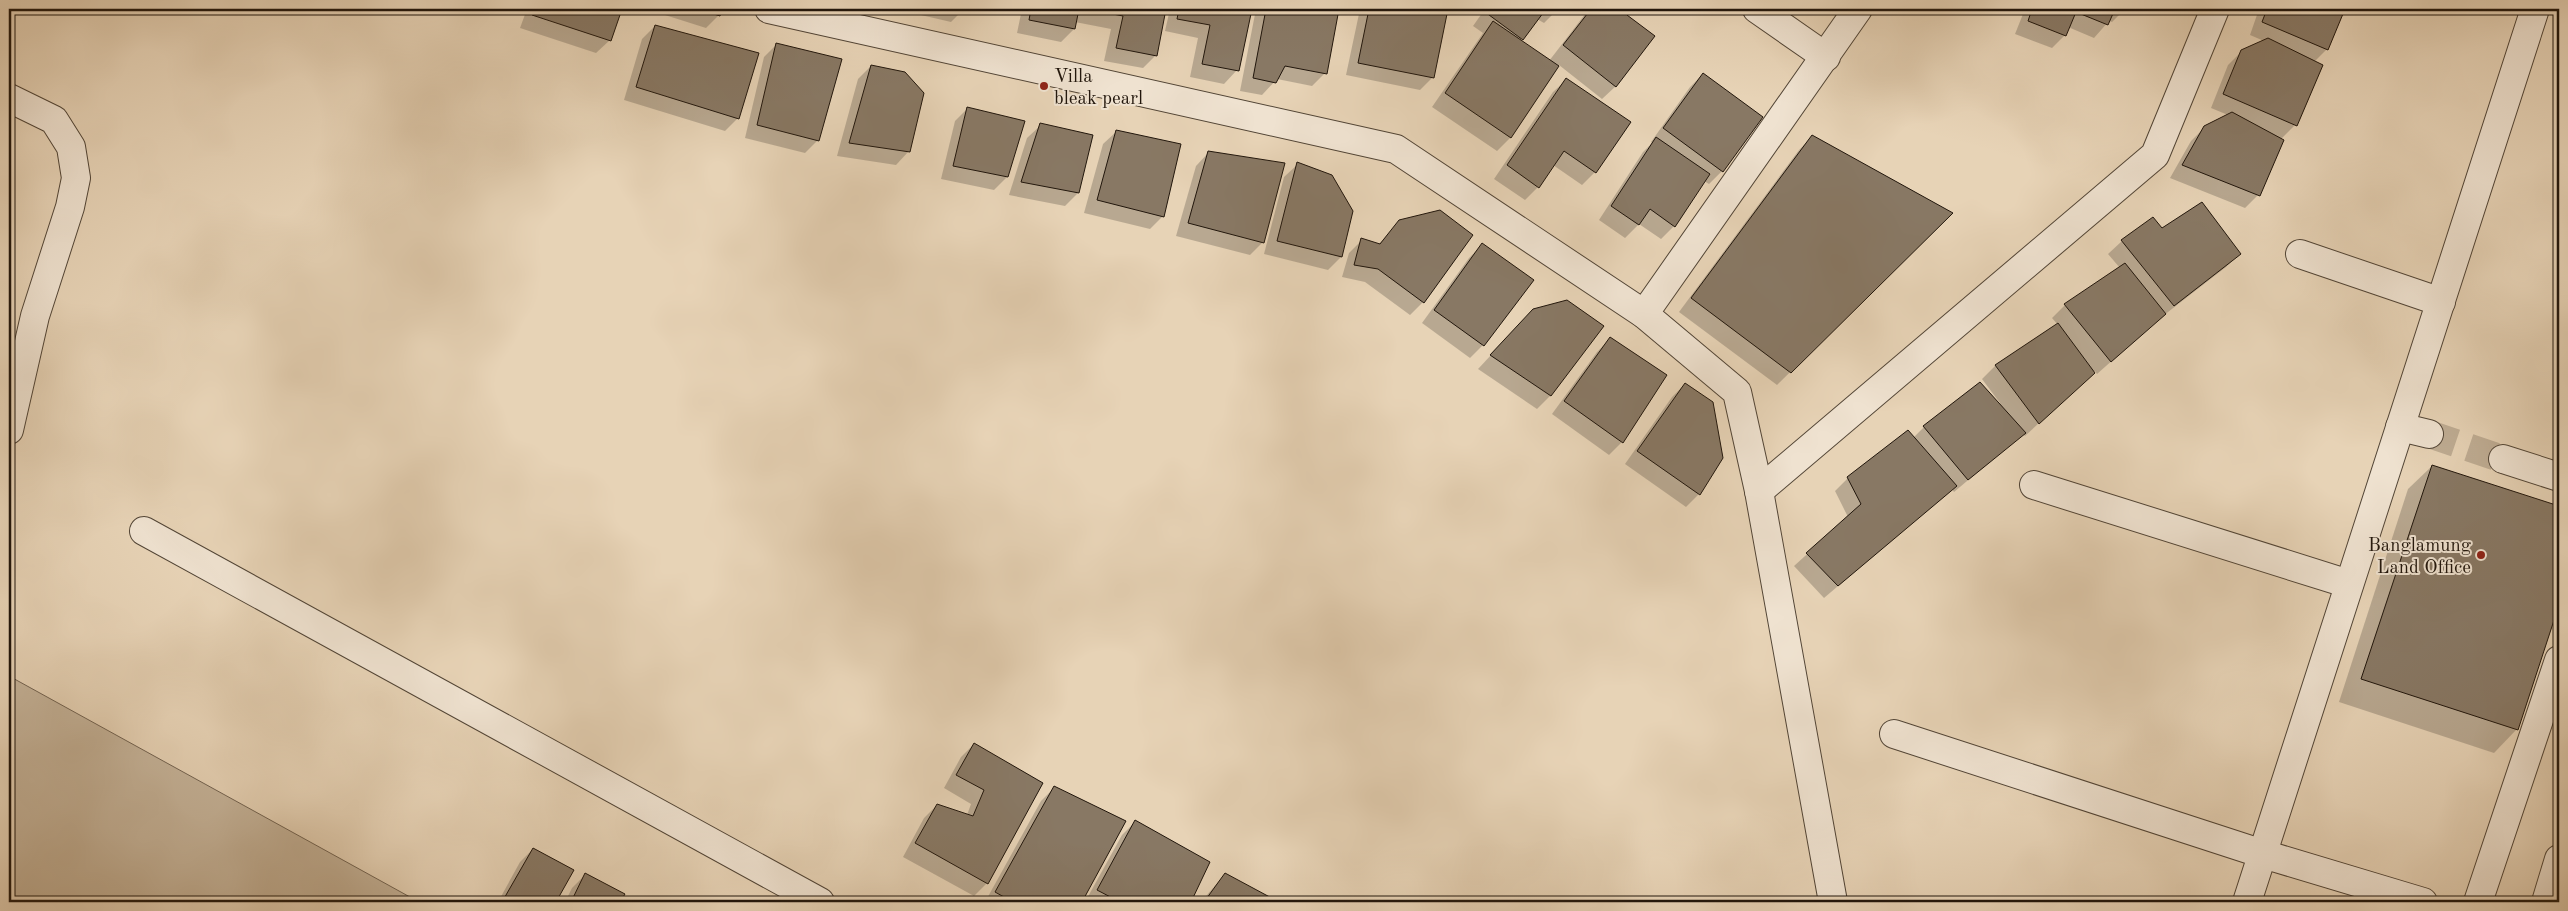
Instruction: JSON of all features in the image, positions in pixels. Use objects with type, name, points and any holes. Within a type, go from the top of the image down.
[{"type":"street","points":[[769,9],[1396,149],[1644,314],[1737,392],[1759,491],[1833,902]]},
{"type":"street","points":[[1758,9],[1826,57]]},
{"type":"street","points":[[1644,314],[1858,9]]},
{"type":"street","points":[[1759,491],[2155,155],[2215,9]]},
{"type":"street","points":[[2247,902],[2535,9]]},
{"type":"street","points":[[9,98],[54,120],[71,147],[76,178],[70,208],[35,316],[9,430]]},
{"type":"street","points":[[2300,254],[2441,302]]},
{"type":"street","points":[[2400,427],[2429,434]]},
{"type":"street","points":[[2503,459],[2559,477]]},
{"type":"street","points":[[2034,485],[2348,584]]},
{"type":"street","points":[[144,531],[820,902]]},
{"type":"street","points":[[2478,902],[2559,660]]},
{"type":"street","points":[[1894,734],[2263,854],[2423,902]]},
{"type":"street","points":[[2546,902],[2559,859]]},
{"type":"shaded area","points":[[9,676],[419,902],[9,902]]},
{"type":"building","points":[[534,9],[622,9],[611,41],[532,15]]},
{"type":"building","points":[[698,9],[722,9],[720,16]]},
{"type":"building","points":[[1031,9],[1079,9],[1075,29],[1029,20]]},
{"type":"building","points":[[1087,9],[1166,9],[1157,56],[1116,48],[1123,16]]},
{"type":"building","points":[[1179,9],[1252,9],[1239,71],[1202,64],[1210,25],[1177,19]]},
{"type":"building","points":[[1266,9],[1339,9],[1327,74],[1285,66],[1276,83],[1253,78]]},
{"type":"building","points":[[1369,9],[1448,9],[1434,78],[1358,63]]},
{"type":"building","points":[[1488,9],[1546,9],[1523,40],[1485,12]]},
{"type":"building","points":[[1591,9],[1632,9],[1627,15],[1655,36],[1616,87],[1563,45]]},
{"type":"building","points":[[2032,9],[2115,9],[2108,25],[2076,12],[2066,36],[2028,21]]},
{"type":"building","points":[[2267,9],[2345,9],[2328,50],[2262,22]]},
{"type":"building","points":[[1493,21],[1559,66],[1511,138],[1445,93]]},
{"type":"building","points":[[655,25],[759,53],[739,119],[636,87]]},
{"type":"building","points":[[2268,38],[2323,65],[2297,126],[2223,94],[2241,50]]},
{"type":"building","points":[[776,43],[842,59],[819,141],[757,125]]},
{"type":"building","points":[[871,65],[905,72],[924,93],[910,152],[849,143]]},
{"type":"building","points":[[1703,73],[1763,117],[1723,172],[1663,128]]},
{"type":"building","points":[[1566,78],[1631,122],[1596,173],[1564,151],[1539,188],[1507,165]]},
{"type":"building","points":[[967,107],[1025,121],[1008,177],[953,166]]},
{"type":"building","points":[[2232,112],[2284,140],[2260,196],[2182,165],[2204,126]]},
{"type":"building","points":[[1040,123],[1093,135],[1079,193],[1021,182]]},
{"type":"building","points":[[1116,130],[1181,144],[1164,217],[1097,200]]},
{"type":"building","points":[[1812,135],[1953,213],[1791,373],[1691,298]]},
{"type":"building","points":[[1656,137],[1710,174],[1675,227],[1650,209],[1639,225],[1611,206]]},
{"type":"building","points":[[1208,151],[1285,163],[1264,243],[1188,223]]},
{"type":"building","points":[[1297,162],[1332,175],[1353,211],[1342,257],[1277,241]]},
{"type":"building","points":[[2202,202],[2241,254],[2174,306],[2121,240],[2153,217],[2162,228]]},
{"type":"building","points":[[1440,210],[1473,235],[1424,303],[1378,269],[1354,265],[1361,238],[1380,244],[1399,220]]},
{"type":"building","points":[[1482,243],[1534,280],[1484,346],[1434,310]]},
{"type":"building","points":[[2125,263],[2166,314],[2111,362],[2064,304]]},
{"type":"building","points":[[1567,300],[1604,326],[1551,396],[1490,355],[1533,309]]},
{"type":"building","points":[[2058,323],[2095,373],[2039,424],[1995,365]]},
{"type":"building","points":[[1610,337],[1667,375],[1623,443],[1564,401]]},
{"type":"building","points":[[1980,382],[2026,433],[1968,480],[1923,426]]},
{"type":"building","points":[[1685,383],[1713,402],[1723,458],[1700,495],[1637,451]]},
{"type":"building","points":[[1908,430],[1957,486],[1838,586],[1806,553],[1861,504],[1847,477]]},
{"type":"building","name":"Banglamung Land Office","points":[[2432,465],[2559,506],[2559,605],[2518,730],[2361,679]]},
{"type":"building","points":[[974,743],[1043,783],[988,884],[915,843],[937,804],[973,816],[984,790],[956,775]]},
{"type":"building","points":[[1054,786],[1126,821],[1082,902],[1013,902],[995,892]]},
{"type":"building","points":[[1135,820],[1210,862],[1191,902],[1120,902],[1097,890]]},
{"type":"building","points":[[533,848],[574,870],[556,902],[502,902]]},
{"type":"building","points":[[585,873],[625,894],[620,902],[571,902]]},
{"type":"building","points":[[1225,873],[1279,902],[1204,902]]},
{"type":"building","points":[[650,897],[660,902],[646,902]]},
{"type":"tunnel","points":[[2429,434],[2503,459]]},
{"type":"place","name":"Villa bleak pearl","points":[[1044,86]]},
{"type":"place","name":"Banglamung Land Office","points":[[2481,555]]}]
